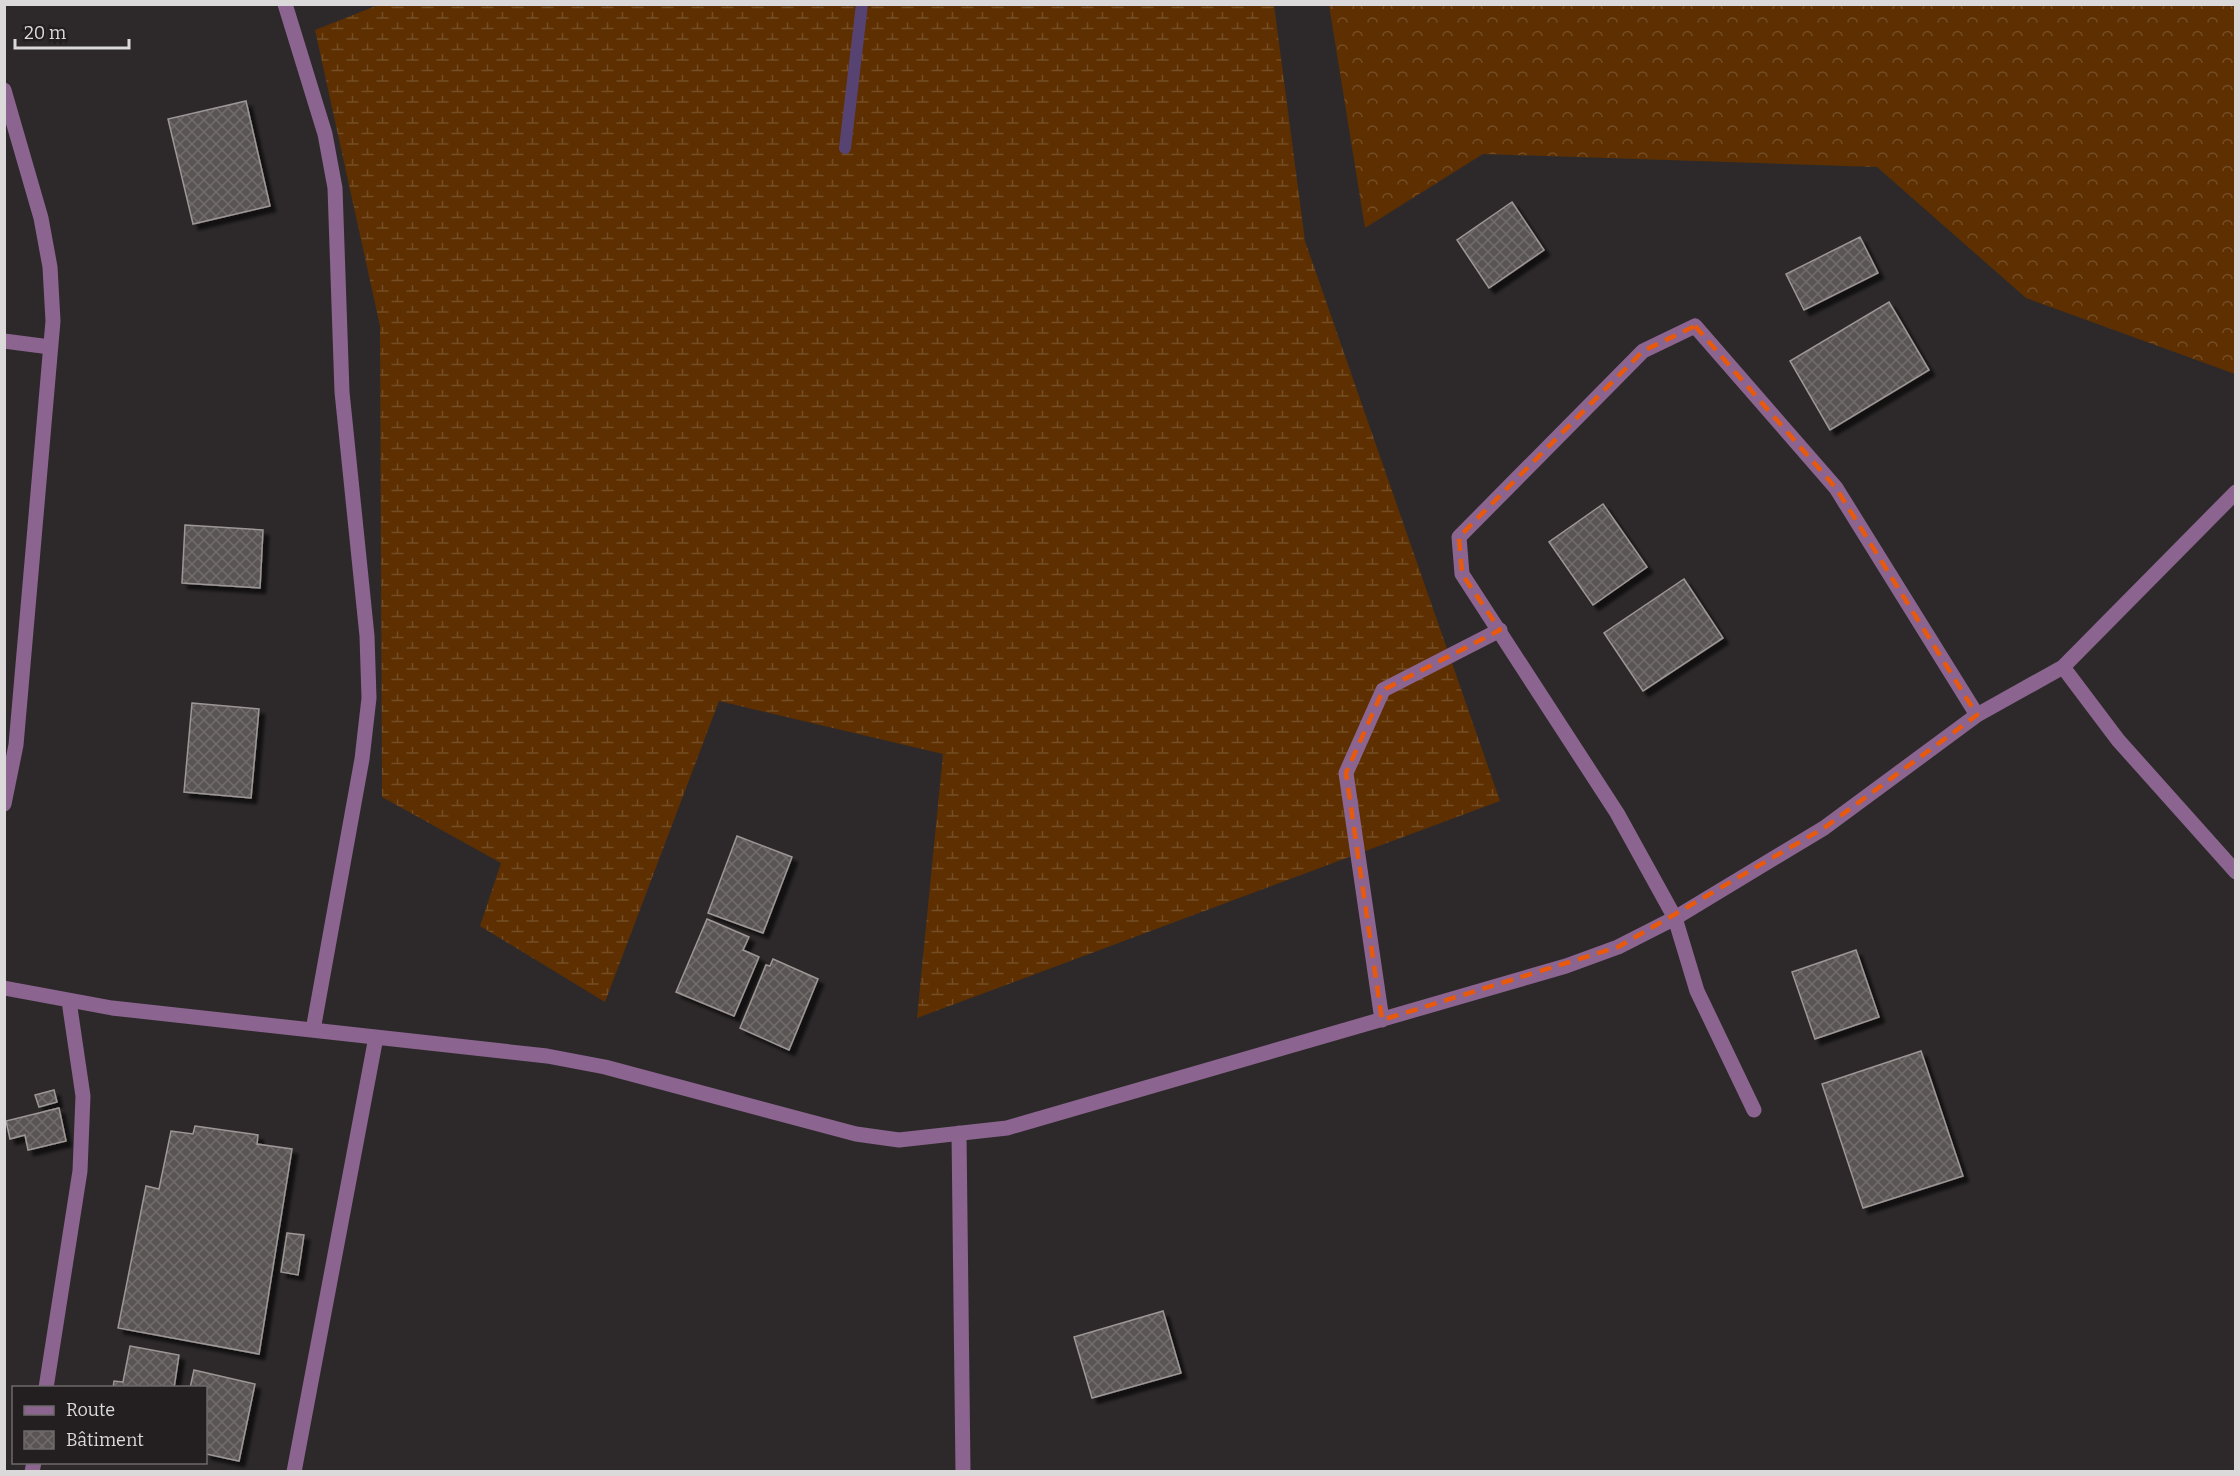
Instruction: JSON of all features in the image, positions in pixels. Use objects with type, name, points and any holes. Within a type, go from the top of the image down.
[{"type":"street","points":[[285,4],[325,134],[335,188],[342,392],[368,657],[369,698],[362,759],[313,1030]]},
{"type":"street","points":[[4,90],[41,218],[50,267],[53,321],[16,745],[4,804]]},
{"type":"street","points":[[1754,1110],[1697,991],[1675,918],[1617,813],[1462,574],[1459,537],[1643,351],[1695,326],[1836,488],[1977,715]]},
{"type":"street","points":[[4,341],[50,346]]},
{"type":"street","points":[[4,988],[69,1001],[547,1056],[605,1067],[856,1134],[899,1140],[1007,1128],[1566,966],[1618,947],[1675,918],[1824,828],[1977,715],[2063,667],[2235,492]]},
{"type":"street","points":[[1382,1020],[1346,773],[1383,690],[1500,630]]},
{"type":"street","points":[[2063,667],[2118,740],[2235,872]]},
{"type":"street","points":[[46,1386],[80,1171],[82,1096],[69,1001]]},
{"type":"street","points":[[294,1472],[376,1037]]},
{"type":"street","points":[[959,1133],[963,1472]]},
{"type":"highlighted area","points":[[1695,326],[1836,488],[1977,715],[1824,828],[1618,947],[1382,1020],[1346,773],[1383,690],[1500,630],[1462,574],[1459,537],[1643,351]]},
{"type":"green space","points":[[381,4],[1274,5],[1305,241],[1500,801],[917,1018],[943,754],[719,701],[605,1002],[480,926],[501,863],[382,797],[380,326],[315,30]]},
{"type":"green space","points":[[1329,5],[2235,5],[2235,374],[2026,298],[1877,167],[1483,154],[1365,228]]},
{"type":"building","points":[[246,101],[270,206],[193,224],[168,119]]},
{"type":"building","points":[[1512,202],[1544,250],[1489,288],[1457,240]]},
{"type":"building","points":[[1860,237],[1878,273],[1804,310],[1786,274]]},
{"type":"building","points":[[1889,302],[1929,370],[1830,430],[1790,361]]},
{"type":"building","points":[[1603,504],[1647,567],[1593,605],[1549,542]]},
{"type":"building","points":[[185,525],[263,530],[260,588],[182,583]]},
{"type":"building","points":[[1684,579],[1723,638],[1643,691],[1604,633]]},
{"type":"building","points":[[192,703],[259,709],[251,798],[184,792]]},
{"type":"building","points":[[737,836],[792,857],[763,933],[708,913]]},
{"type":"building","points":[[707,919],[749,937],[743,950],[759,957],[734,1016],[676,992]]},
{"type":"building","points":[[1856,950],[1879,1017],[1815,1039],[1792,972]]},
{"type":"building","points":[[773,959],[818,979],[789,1050],[740,1028],[766,965],[770,966]]},
{"type":"building","points":[[1921,1051],[1963,1176],[1863,1208],[1822,1084]]},
{"type":"building","points":[[54,1090],[57,1102],[39,1107],[35,1095]]},
{"type":"building","points":[[59,1108],[66,1141],[28,1150],[25,1135],[10,1139],[6,1121]]},
{"type":"building","points":[[195,1126],[258,1135],[257,1144],[292,1149],[259,1354],[118,1328],[146,1186],[159,1189],[171,1131],[193,1134]]},
{"type":"building","points":[[287,1233],[304,1235],[298,1275],[281,1272]]},
{"type":"building","points":[[1163,1311],[1181,1373],[1092,1398],[1074,1337]]},
{"type":"building","points":[[130,1346],[179,1355],[174,1386],[113,1386],[114,1381],[123,1382]]},
{"type":"building","points":[[194,1370],[255,1384],[239,1461],[207,1454],[207,1386],[190,1386]]},
{"type":"waterway","points":[[845,148],[862,4]]}]
